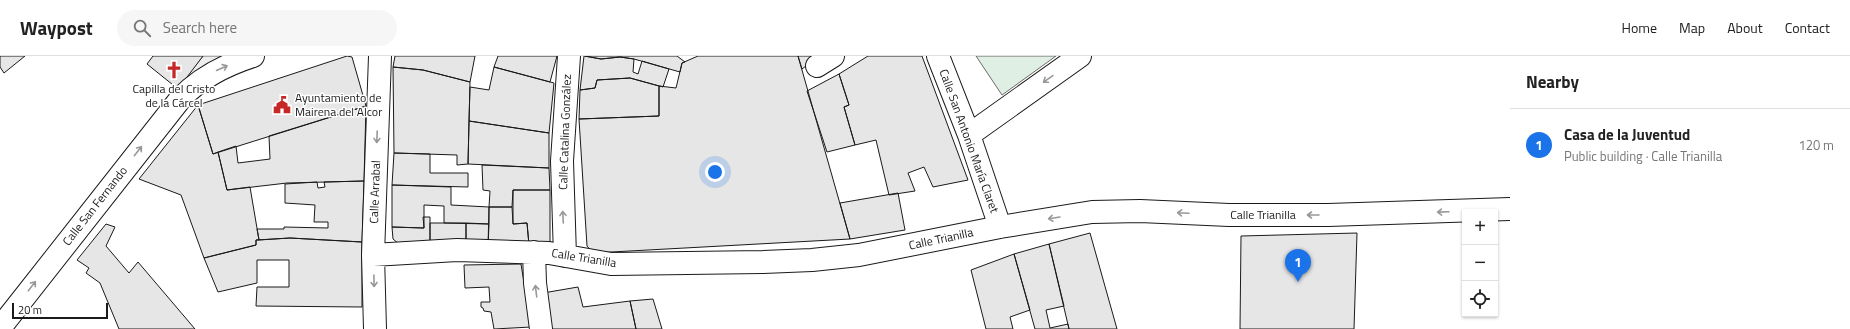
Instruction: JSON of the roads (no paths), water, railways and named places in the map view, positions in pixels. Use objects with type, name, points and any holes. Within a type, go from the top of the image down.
[{"type":"street","name":"Calle San Fernando","points":[[0,328],[176,104],[193,85],[211,73],[253,56]]},
{"type":"street","name":"Calle Arrabal","points":[[375,329],[373,255],[380,56]]},
{"type":"street","name":"Calle Catalina González","points":[[565,256],[562,161],[569,56]]},
{"type":"street","name":"Calle San Antonio María Claret","points":[[938,56],[969,135],[1000,227]]},
{"type":"street","points":[[969,135],[1080,56]]},
{"type":"street","name":"Calle Trianilla","points":[[373,255],[457,250],[534,252],[611,264],[812,260],[901,248],[1000,227],[1092,212],[1140,211],[1229,215],[1328,215],[1510,209]]},
{"type":"street","points":[[534,252],[535,283],[541,329]]},
{"type":"place","name":"Capilla del Cristo de la Cárcel","points":[[174,70]]},
{"type":"place","name":"Ayuntamiento de Mairena del Alcor","points":[[282,105]]},
{"type":"place","name":"Casa de la Juventud","points":[[1298,282]]}]
